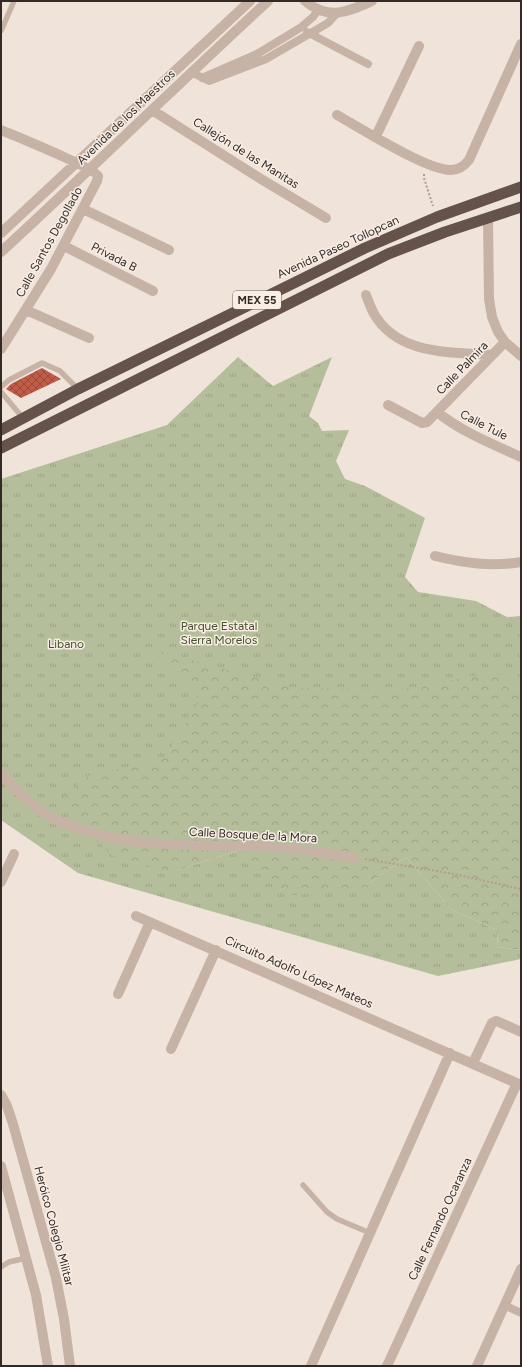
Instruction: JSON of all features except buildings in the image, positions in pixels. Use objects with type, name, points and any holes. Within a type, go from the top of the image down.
[{"type":"highway","name":"Avenida Paseo Tollopcan","points":[[1,430],[78,389],[350,254],[437,217],[521,187]]},
{"type":"highway","name":"MEX 55","points":[[1,448],[388,254],[445,232],[521,207]]},
{"type":"street","name":"Avenida de los Maestros","points":[[1,233],[250,1]]},
{"type":"street","name":"Avenida de los Maestros","points":[[1,252],[90,170],[191,72],[268,1]]},
{"type":"street","points":[[305,1],[318,10],[337,13],[356,8],[372,1]]},
{"type":"street","points":[[202,78],[257,54],[300,28],[314,17],[318,10]]},
{"type":"street","points":[[191,72],[209,81],[266,59],[328,23],[337,13]]},
{"type":"street","points":[[300,28],[368,64]]},
{"type":"street","points":[[337,115],[425,163],[451,170],[460,168],[469,160],[521,44]]},
{"type":"street","points":[[376,136],[419,46]]},
{"type":"street","name":"Callejón de las Manitas","points":[[152,110],[326,218]]},
{"type":"street","points":[[1,130],[90,170]]},
{"type":"street","name":"Calle Santos Degollado","points":[[1,349],[64,246],[98,179],[97,174],[90,170]]},
{"type":"street","points":[[83,209],[169,250]]},
{"type":"street","points":[[488,218],[489,299],[492,317],[498,332],[505,342],[521,356]]},
{"type":"street","name":"Privada B","points":[[64,246],[153,291]]},
{"type":"street","points":[[366,294],[373,312],[381,323],[404,342],[419,348],[436,351],[492,355]]},
{"type":"street","points":[[26,310],[89,338]]},
{"type":"street","name":"Calle Palmira","points":[[388,405],[422,423],[427,422],[505,342]]},
{"type":"street","name":"Calle Tule","points":[[437,412],[469,434],[521,457]]},
{"type":"street","points":[[435,556],[459,562],[483,565],[506,565],[521,562]]},
{"type":"street","name":"Calle Bosque de la Mora","points":[[1,774],[24,797],[50,817],[102,836],[156,843],[311,850],[356,858]]},
{"type":"street","points":[[1,882],[14,854]]},
{"type":"street","name":"Circuito Adolfo López Mateos","points":[[136,916],[519,1084]]},
{"type":"street","points":[[118,994],[150,922]]},
{"type":"street","points":[[171,1049],[216,950]]},
{"type":"street","points":[[473,1063],[492,1023],[496,1021],[521,1032]]},
{"type":"street","points":[[311,1366],[450,1053]]},
{"type":"street","name":"Calle Fernando Ocaranza","points":[[387,1366],[519,1084]]},
{"type":"street","name":"Heróico Colegio Militar","points":[[1,1095],[7,1106],[13,1124],[56,1278],[63,1313],[70,1365]]},
{"type":"street","points":[[1,1166],[40,1315],[48,1366]]},
{"type":"street","points":[[477,1366],[521,1269]]},
{"type":"street","points":[[504,1305],[521,1313]]},
{"type":"lane","points":[[1,31],[14,1]]},
{"type":"lane","points":[[1,387],[9,380],[42,364],[60,371],[78,389]]},
{"type":"lane","points":[[1,392],[23,418]]},
{"type":"lane","points":[[303,1185],[327,1212],[338,1219],[370,1234]]},
{"type":"lane","points":[[1,1267],[9,1262],[26,1258]]},
{"type":"path","points":[[424,178],[437,217]]},
{"type":"path","points":[[356,858],[454,874],[521,889]]},
{"type":"green space","name":"Parque Estatal Sierra Morelos","points":[[238,357],[273,386],[332,357],[309,416],[318,423],[322,431],[349,430],[336,461],[345,479],[365,486],[425,518],[405,577],[418,592],[476,601],[507,617],[521,616],[521,883],[319,823],[171,872],[237,851],[364,887],[406,857],[452,910],[497,930],[498,947],[521,950],[521,959],[438,976],[78,873],[1,820],[1,479],[167,425]]},
{"type":"green space","points":[[152,649],[292,688],[400,690],[494,672],[521,686],[521,950],[498,947],[497,930],[452,910],[406,857],[364,887],[286,896],[237,851],[171,872],[113,856],[56,801],[90,775],[164,759],[200,700]]},
{"type":"park label","name":"Libano","points":[[66,644]]}]
